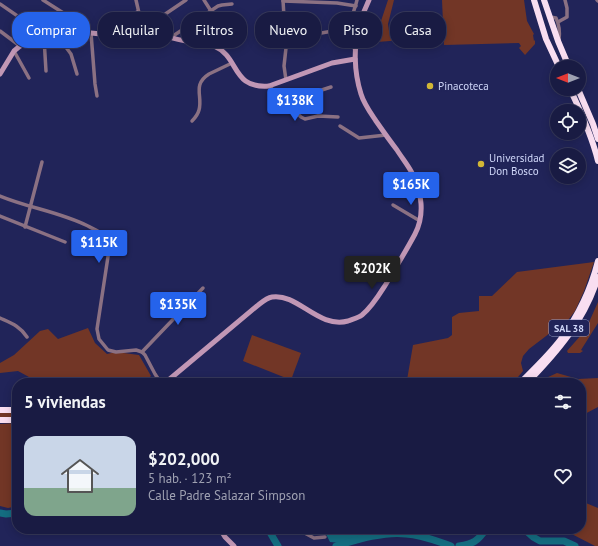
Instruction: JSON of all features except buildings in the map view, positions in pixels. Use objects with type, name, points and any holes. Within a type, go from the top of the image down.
[{"type":"highway","points":[[534,0],[546,39],[556,60]]},
{"type":"highway","points":[[544,0],[566,60]]},
{"type":"highway","points":[[573,96],[584,118],[598,161]]},
{"type":"highway","points":[[581,96],[598,139]]},
{"type":"highway","name":"SAL 38","points":[[525,378],[553,349],[576,316],[586,297],[598,261]]},
{"type":"highway","name":"SAL 38","points":[[532,378],[561,346],[580,319],[598,277]]},
{"type":"highway","points":[[0,410],[12,410]]},
{"type":"highway","points":[[0,420],[12,420]]},
{"type":"main road","points":[[171,378],[257,306],[265,300],[271,298],[285,298],[314,314],[333,322],[342,322],[359,317],[369,308],[378,296],[403,256],[418,228],[421,203],[415,179],[409,167],[366,107],[358,84],[355,59],[357,37],[359,26],[369,0]]},
{"type":"main road","points":[[91,33],[98,34]]},
{"type":"main road","points":[[173,39],[214,46],[226,53],[238,75],[248,82],[264,86],[269,86],[332,64],[355,59]]},
{"type":"main road","points":[[0,74],[14,51],[18,48]]},
{"type":"main road","points":[[222,534],[234,546]]},
{"type":"street","points":[[43,0],[62,12]]},
{"type":"street","points":[[136,0],[139,12]]},
{"type":"street","points":[[168,12],[186,0]]},
{"type":"street","points":[[204,0],[211,11]]},
{"type":"street","points":[[354,12],[357,0]]},
{"type":"street","points":[[558,22],[567,17],[565,0]]},
{"type":"street","points":[[284,12],[283,1],[337,3],[356,6]]},
{"type":"street","points":[[0,4],[12,13]]},
{"type":"street","points":[[173,36],[218,6],[232,4]]},
{"type":"street","points":[[550,17],[556,18],[558,22],[560,31],[558,41]]},
{"type":"street","points":[[0,31],[12,40]]},
{"type":"street","points":[[91,33],[97,96]]},
{"type":"street","points":[[46,48],[46,71]]},
{"type":"street","points":[[66,48],[71,54],[77,74]]},
{"type":"street","points":[[286,80],[284,66],[287,48]]},
{"type":"street","points":[[352,48],[356,49]]},
{"type":"street","points":[[14,51],[29,78]]},
{"type":"street","points":[[192,121],[199,111],[200,83],[206,76],[232,63]]},
{"type":"street","points":[[269,86],[301,117],[338,117]]},
{"type":"street","points":[[285,102],[331,86]]},
{"type":"street","points":[[340,126],[359,138],[386,135]]},
{"type":"street","points":[[25,227],[42,162]]},
{"type":"street","points":[[0,196],[76,221],[99,232],[103,236],[108,242],[109,250],[97,329],[99,339],[108,350],[116,352],[136,350],[142,352],[158,378]]},
{"type":"street","points":[[393,205],[420,221]]},
{"type":"street","points":[[0,216],[65,242]]},
{"type":"street","points":[[142,352],[203,288]]},
{"type":"street","points":[[0,318],[16,326],[27,337]]},
{"type":"street","points":[[306,534],[314,538],[325,537]]},
{"type":"shaded area","points":[[388,0],[394,0],[388,24],[390,41],[382,42],[382,18]]},
{"type":"shaded area","points":[[442,0],[524,0],[527,21],[534,34],[535,44],[525,55],[519,48],[521,46],[519,43],[446,45],[446,12],[443,12]]},
{"type":"shaded area","points":[[594,262],[575,311],[566,323],[529,349],[523,356],[521,363],[523,371],[517,378],[407,378],[413,345],[448,338],[452,335],[452,317],[459,313],[479,311],[479,296],[492,296],[517,272]]},
{"type":"shaded area","points":[[598,302],[598,323],[581,350],[583,351],[580,353],[568,353],[567,351],[582,334]]},
{"type":"shaded area","points":[[88,328],[95,343],[107,354],[116,352],[139,355],[151,376],[149,378],[31,378],[18,371],[0,373],[0,363],[14,355],[40,331],[48,329],[58,339]]},
{"type":"shaded area","points":[[252,335],[301,353],[292,378],[286,378],[243,361]]},
{"type":"shaded area","points":[[557,373],[574,378],[546,378]]},
{"type":"shaded area","points":[[598,378],[598,407],[586,413],[586,379]]},
{"type":"shaded area","points":[[0,412],[12,412],[12,418],[0,418]]},
{"type":"shaded area","points":[[12,423],[12,507],[8,508],[0,506],[0,424]]},
{"type":"shaded area","points":[[586,503],[598,508],[598,546],[595,546],[572,534],[586,534]]},
{"type":"water","points":[[326,534],[362,534],[363,537],[339,542],[330,542]]},
{"type":"waterway","points":[[0,513],[12,513]]},
{"type":"waterway","points":[[271,534],[278,546]]},
{"type":"waterway","points":[[336,546],[352,541],[389,534]]},
{"type":"waterway","points":[[405,534],[424,537],[451,546]]},
{"type":"waterway","points":[[459,546],[475,541],[482,534]]},
{"type":"waterway","points":[[530,534],[540,541],[564,541],[575,546]]},
{"type":"place","name":"Pinacoteca","points":[[430,86]]},
{"type":"place","name":"Universidad Don Bosco","points":[[481,164]]}]
